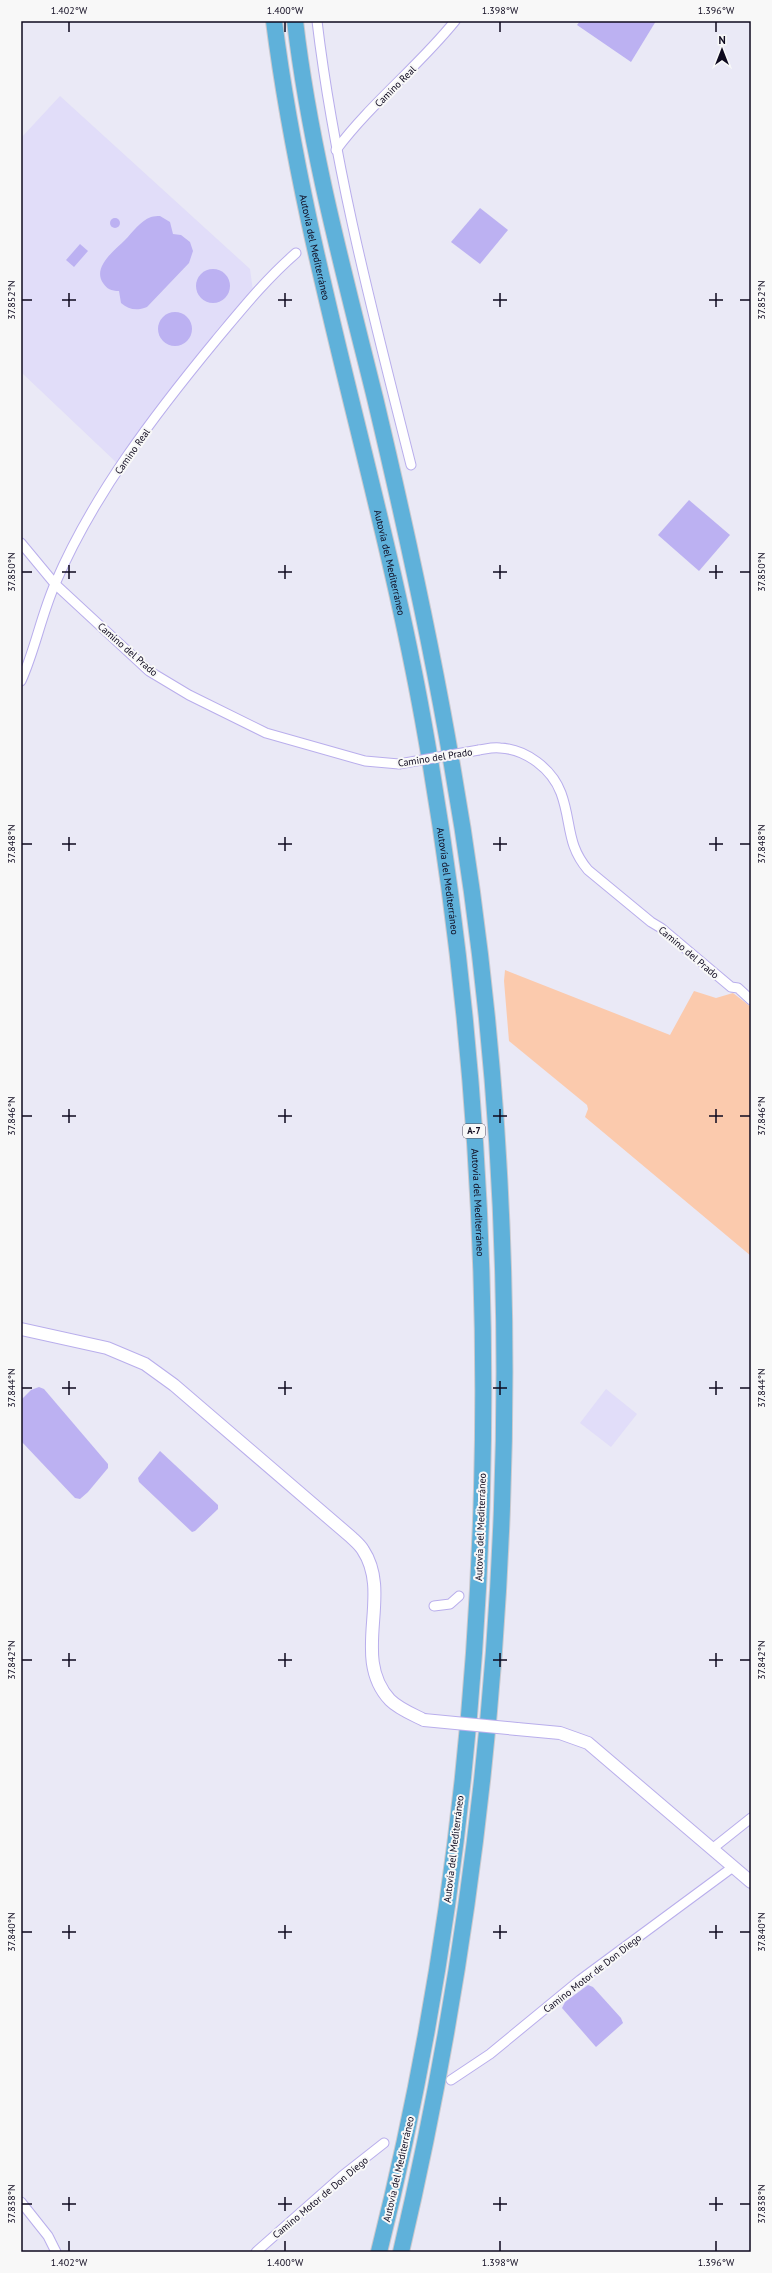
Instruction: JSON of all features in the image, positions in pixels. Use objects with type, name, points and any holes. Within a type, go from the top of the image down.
[{"type":"highway","name":"Autovía del Mediterráneo","points":[[274,21],[285,100],[303,190],[399,597],[424,728],[451,901],[468,1042],[482,1258],[484,1370],[481,1536],[466,1746],[447,1898],[425,2037],[409,2123],[379,2252]]},
{"type":"highway","name":"Autovía del Mediterráneo","points":[[295,21],[315,149],[413,565],[438,686],[464,833],[486,1007],[493,1087],[504,1286],[505,1379],[502,1529],[486,1753],[472,1870],[445,2044],[426,2141],[401,2252]]},
{"type":"main road","points":[[21,1329],[107,1348],[145,1364],[174,1385],[351,1537],[363,1550],[373,1580],[371,1651],[373,1668],[381,1687],[390,1700],[403,1710],[424,1720],[560,1733],[588,1743],[751,1882]]},
{"type":"street","points":[[318,21],[336,150],[366,287],[411,465]]},
{"type":"street","name":"Camino Real","points":[[336,150],[350,132],[435,46],[455,21]]},
{"type":"street","name":"Camino Real","points":[[21,681],[29,663],[55,584],[97,502],[172,392],[273,273],[296,253]]},
{"type":"street","name":"Camino del Prado","points":[[21,543],[55,584],[149,671],[189,695],[266,733],[365,761],[399,764],[479,750],[500,748],[515,751],[530,758],[543,767],[561,794],[572,845],[580,860],[588,870],[651,922],[661,928],[731,987],[738,988],[751,1000]]},
{"type":"street","points":[[434,1606],[450,1604],[459,1596]]},
{"type":"street","points":[[712,1848],[751,1818]]},
{"type":"street","name":"Camino Motor de Don Diego","points":[[452,2080],[490,2054],[580,1980],[733,1867]]},
{"type":"street","name":"Camino Motor de Don Diego","points":[[256,2252],[342,2176],[384,2143]]},
{"type":"street","points":[[21,2202],[48,2236],[56,2252]]},
{"type":"shaded area","points":[[580,21],[656,21],[631,62],[577,25]]},
{"type":"shaded area","points":[[60,96],[250,269],[253,291],[166,394],[118,464],[21,372],[21,138]]},
{"type":"shaded area","points":[[480,208],[508,230],[480,264],[451,242]]},
{"type":"shaded area","points":[[160,216],[170,222],[173,234],[181,235],[190,242],[193,251],[189,263],[147,307],[136,309],[127,307],[121,303],[119,291],[114,291],[108,288],[103,283],[100,277],[102,265],[140,224],[151,217]]},
{"type":"shaded area","points":[[113,218],[117,218],[120,223],[117,228],[113,228],[110,225],[110,221]]},
{"type":"shaded area","points":[[80,244],[88,251],[74,267],[66,260]]},
{"type":"shaded area","points":[[210,269],[216,269],[220,270],[227,276],[230,286],[229,293],[223,300],[216,303],[210,303],[206,302],[199,296],[196,289],[196,283],[197,279],[203,272]]},
{"type":"shaded area","points":[[172,312],[178,312],[182,313],[189,319],[192,329],[191,336],[185,343],[178,346],[172,346],[168,345],[161,339],[158,332],[158,326],[159,322],[165,315]]},
{"type":"shaded area","points":[[689,500],[730,535],[699,571],[658,535]]},
{"type":"shaded area","points":[[505,970],[670,1035],[694,991],[716,998],[733,993],[751,1007],[751,1256],[585,1117],[588,1109],[587,1105],[509,1041],[504,981]]},
{"type":"shaded area","points":[[39,1387],[44,1389],[108,1464],[108,1468],[88,1492],[80,1499],[75,1498],[21,1441],[21,1400],[31,1390]]},
{"type":"shaded area","points":[[606,1389],[637,1414],[611,1447],[580,1423]]},
{"type":"shaded area","points":[[160,1451],[218,1505],[218,1509],[195,1531],[192,1532],[139,1482],[138,1478]]},
{"type":"shaded area","points":[[588,1985],[593,1987],[621,2018],[623,2023],[596,2047],[562,2008],[565,2002]]}]
